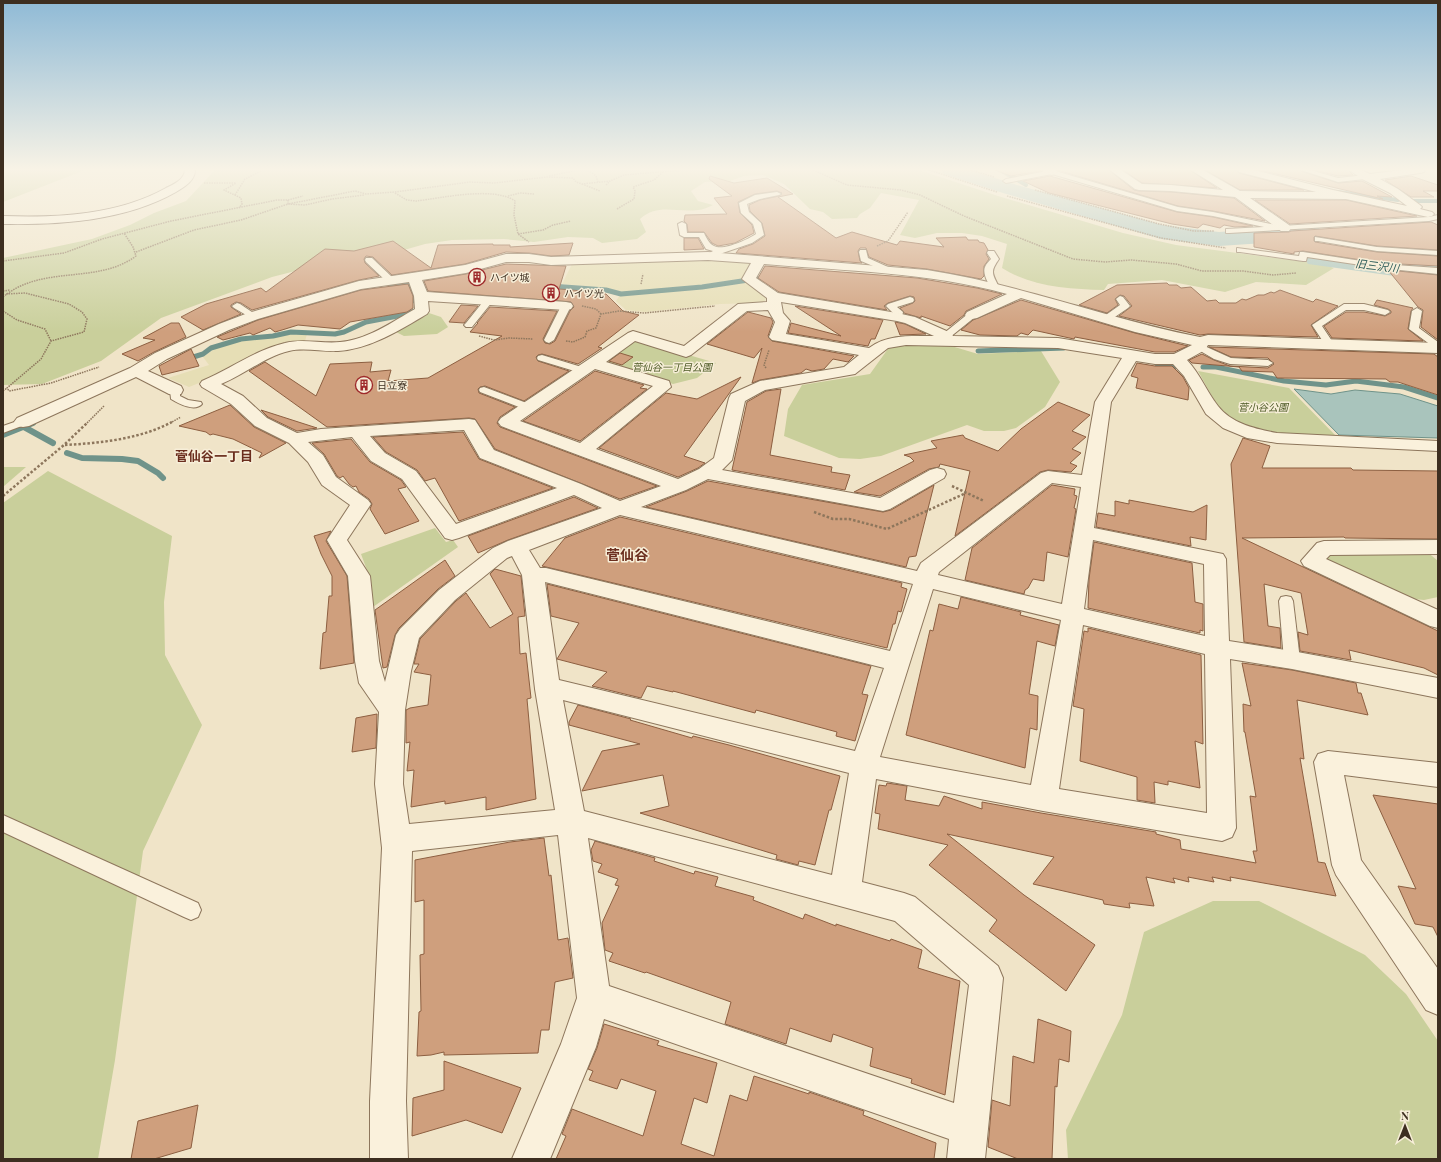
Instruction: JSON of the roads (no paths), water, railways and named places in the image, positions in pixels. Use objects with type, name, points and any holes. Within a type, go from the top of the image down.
[{"type":"street","points":[[1279,224],[1284,228]]},
{"type":"street","points":[[23,422],[136,371],[161,356],[224,327],[253,316],[359,285],[389,279],[466,269],[506,258],[535,258],[551,261],[713,253],[759,261],[947,277],[995,287],[1200,345]]},
{"type":"street","points":[[759,261],[749,279],[774,301],[776,316],[783,322],[777,337],[872,353]]},
{"type":"street","points":[[392,710],[371,683],[367,662],[359,576],[337,540],[361,504],[329,481],[316,459],[296,439],[261,422],[237,400],[208,384],[224,378],[265,354],[291,346],[344,346],[363,341],[386,332],[422,311],[421,296],[414,276]]},
{"type":"street","points":[[972,315],[1019,294]]},
{"type":"street","points":[[421,296],[566,306]]},
{"type":"street","points":[[679,486],[506,422],[633,336],[686,352],[743,307],[774,301],[897,316],[910,320],[946,338]]},
{"type":"street","points":[[389,1159],[388,1101],[398,839],[388,784],[392,710],[408,635],[447,595],[500,553],[515,546],[621,509],[679,486],[706,473],[723,460],[737,398],[760,386],[849,371],[883,344],[906,340],[946,338],[1058,343],[1155,359],[1177,359],[1208,340],[1329,344],[1435,350]]},
{"type":"street","points":[[1042,799],[1073,615],[1073,601],[1103,402],[1132,355]]},
{"type":"street","points":[[1177,359],[1191,374],[1212,410],[1229,424],[1253,434],[1277,438],[1438,446]]},
{"type":"street","points":[[584,450],[663,387],[663,384],[587,366]]},
{"type":"street","points":[[136,371],[175,390]]},
{"type":"street","points":[[296,439],[321,434],[469,424],[486,454],[574,488],[621,509],[1217,648],[1292,660],[1438,688]]},
{"type":"street","points":[[357,432],[378,457],[409,475],[452,533],[574,488]]},
{"type":"street","points":[[706,473],[883,505],[935,476]]},
{"type":"street","points":[[846,892],[864,765],[929,568],[1048,477],[1091,482]]},
{"type":"street","points":[[548,690],[565,690],[864,765],[1042,799],[1222,828],[1215,558],[1084,532]]},
{"type":"street","points":[[515,546],[525,558],[533,575],[548,690],[571,822],[594,998],[578,1047],[531,1159]]},
{"type":"street","points":[[1434,615],[1312,560],[1324,548],[1438,547]]},
{"type":"street","points":[[533,575],[546,575],[898,662]]},
{"type":"street","points":[[1438,775],[1328,762],[1347,865],[1438,998]]},
{"type":"street","points":[[398,839],[571,822],[904,908],[986,978],[968,1143],[594,998]]},
{"type":"lane","points":[[682,224],[684,235],[701,235],[713,253],[755,239],[760,235],[757,224]]},
{"type":"lane","points":[[1265,224],[1284,228]]},
{"type":"lane","points":[[1228,231],[1345,224]]},
{"type":"lane","points":[[1318,239],[1377,249],[1438,253]]},
{"type":"lane","points":[[1240,250],[1303,259],[1303,254],[1381,266],[1438,271]]},
{"type":"lane","points":[[863,252],[864,259],[896,272]]},
{"type":"lane","points":[[991,253],[995,259],[988,268],[988,273],[995,287]]},
{"type":"lane","points":[[369,260],[389,279]]},
{"type":"lane","points":[[1106,319],[1125,306],[1120,299]]},
{"type":"lane","points":[[469,325],[489,300]]},
{"type":"lane","points":[[897,316],[898,312],[891,306],[910,300]]},
{"type":"lane","points":[[237,306],[253,316]]},
{"type":"lane","points":[[549,340],[566,306]]},
{"type":"lane","points":[[1329,344],[1317,325],[1344,307],[1364,307],[1385,312]]},
{"type":"lane","points":[[1417,311],[1414,328],[1435,350]]},
{"type":"lane","points":[[946,338],[972,315]]},
{"type":"lane","points":[[1200,345],[1218,358],[1230,361],[1268,363]]},
{"type":"lane","points":[[542,358],[587,366]]},
{"type":"lane","points":[[175,390],[175,397],[186,403],[198,404]]},
{"type":"lane","points":[[484,390],[528,408]]},
{"type":"lane","points":[[3,430],[23,422]]},
{"type":"lane","points":[[1286,601],[1292,660]]},
{"type":"lane","points":[[3,822],[191,910]]},
{"type":"water","points":[[1294,389],[1331,394],[1355,390],[1400,394],[1438,406],[1438,438],[1339,435]]},
{"type":"waterway","points":[[1134,224],[1161,232],[1219,239],[1311,233]]},
{"type":"waterway","name":"旧三沢川","points":[[1317,259],[1438,274]]},
{"type":"waterway","points":[[748,280],[767,277]]},
{"type":"waterway","points":[[551,286],[606,290],[621,294],[702,287],[755,279]]},
{"type":"waterway","points":[[388,284],[409,284]]},
{"type":"waterway","points":[[409,284],[408,290],[413,294],[415,301]]},
{"type":"waterway","points":[[187,359],[203,354],[211,348],[241,339],[273,336],[291,332],[335,334],[344,332],[366,322],[403,315],[414,311]]},
{"type":"waterway","points":[[978,351],[1064,348]]},
{"type":"waterway","points":[[1157,364],[1174,367]]},
{"type":"waterway","points":[[1203,367],[1216,367],[1284,381],[1326,385],[1356,381],[1404,387],[1438,398]]},
{"type":"waterway","points":[[3,435],[33,423]]},
{"type":"waterway","points":[[24,427],[53,443]]},
{"type":"waterway","points":[[67,453],[82,458],[138,461],[158,473],[163,478]]},
{"type":"place","name":"ハイツ城","points":[[477,277]]},
{"type":"place","name":"ハイツ光","points":[[551,293]]},
{"type":"place","name":"日立寮","points":[[364,385]]},
{"type":"district","name":"菅仙谷一丁目","points":[[214,456]]},
{"type":"district","name":"菅仙谷","points":[[627,555]]},
{"type":"park label","name":"菅仙谷一丁目公園","points":[[672,367]]},
{"type":"park label","name":"菅小谷公園","points":[[1263,407]]}]
